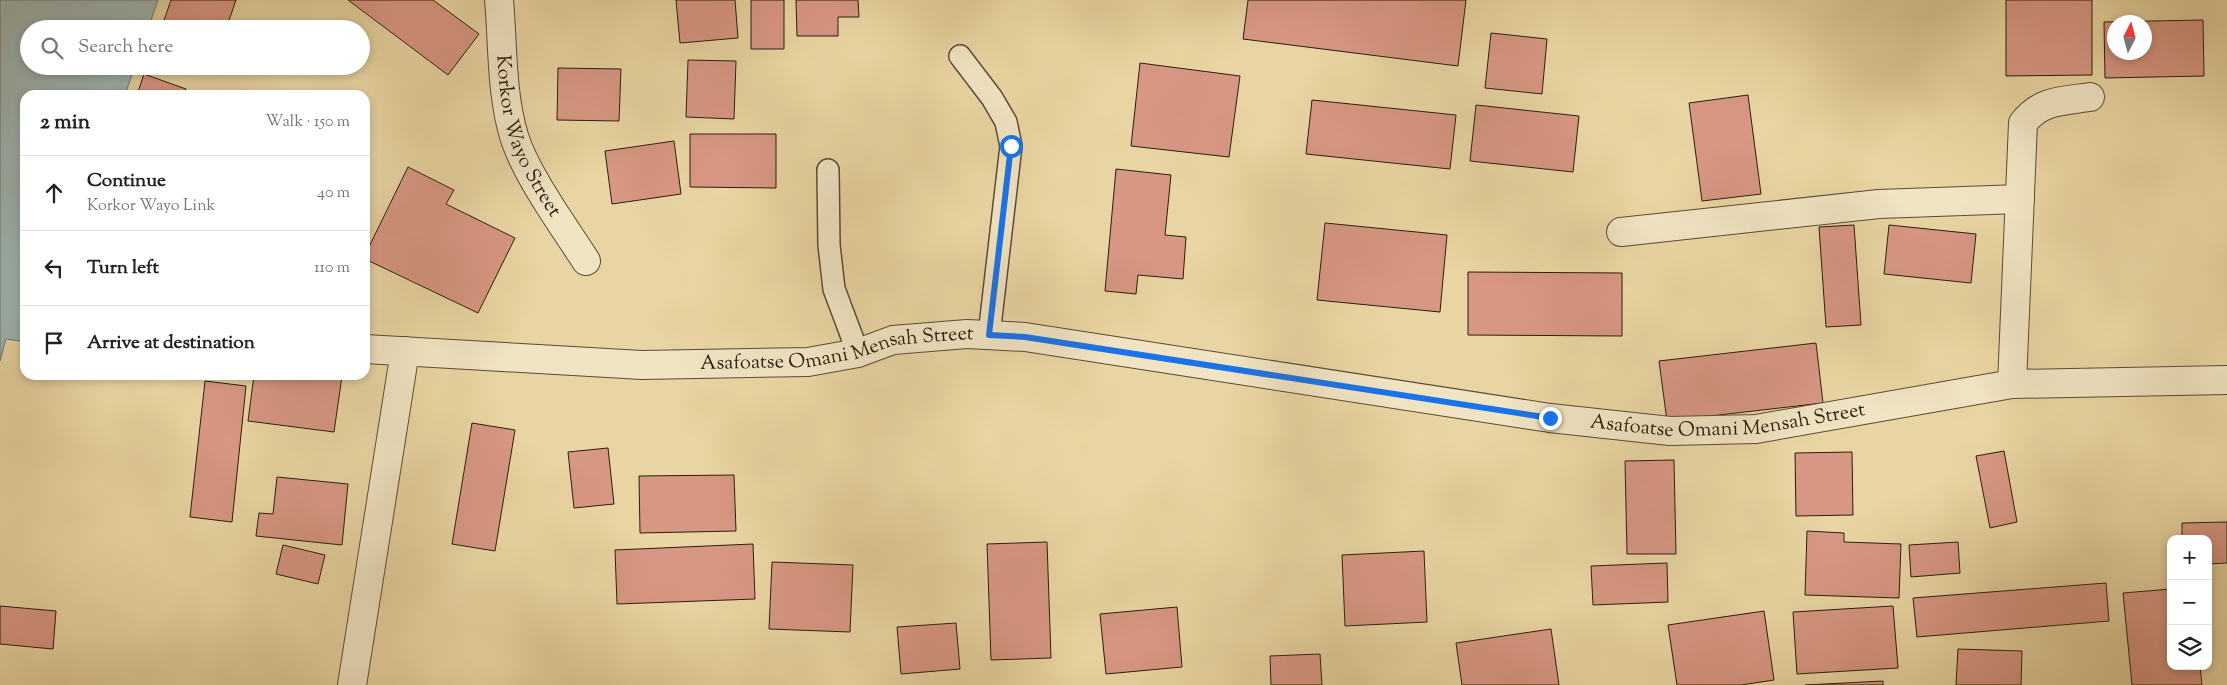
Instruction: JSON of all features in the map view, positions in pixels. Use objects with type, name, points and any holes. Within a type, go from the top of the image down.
[{"type":"street","name":"Korkor Wayo Street","points":[[500,0],[507,112],[514,138],[526,164],[586,261]]},
{"type":"street","points":[[2012,384],[2023,123],[2032,112],[2050,102],[2090,97]]},
{"type":"street","points":[[1621,232],[1879,204],[2020,199]]},
{"type":"street","name":"Asafoatse Omani Mensah Street","points":[[370,349],[642,365],[808,362],[858,353],[892,340],[967,334],[1025,337],[1550,418],[1670,431],[1756,428],[2012,384],[2227,380]]},
{"type":"street","points":[[352,685],[405,351]]},
{"type":"lane","points":[[960,56],[992,98],[1006,122],[1011,146],[989,335]]},
{"type":"lane","points":[[828,170],[829,245],[834,289],[858,353]]},
{"type":"water","points":[[0,0],[158,0],[151,20],[20,20],[20,75],[132,75],[127,90],[20,90],[20,341],[6,339],[0,361]]},
{"type":"building","points":[[171,0],[236,0],[229,20],[164,20]]},
{"type":"building","points":[[348,0],[433,0],[479,34],[448,75]]},
{"type":"building","points":[[676,0],[735,0],[738,38],[680,43]]},
{"type":"building","points":[[751,0],[784,0],[784,49],[751,49]]},
{"type":"building","points":[[796,0],[858,0],[859,17],[838,17],[838,36],[797,36]]},
{"type":"building","points":[[1248,0],[1466,0],[1458,66],[1243,39]]},
{"type":"building","points":[[2006,0],[2092,0],[2092,75],[2006,76]]},
{"type":"building","points":[[2203,20],[2204,76],[2105,78],[2104,22],[2107,22],[2107,60],[2152,60],[2152,21]]},
{"type":"building","points":[[1491,33],[1547,39],[1542,94],[1485,88]]},
{"type":"building","points":[[688,60],[736,61],[734,119],[686,117]]},
{"type":"building","points":[[1140,63],[1240,76],[1229,157],[1131,146]]},
{"type":"building","points":[[558,68],[621,69],[619,121],[557,120]]},
{"type":"building","points":[[144,75],[186,89],[186,90],[139,90]]},
{"type":"building","points":[[1748,95],[1761,194],[1702,201],[1689,103]]},
{"type":"building","points":[[1312,100],[1456,115],[1450,169],[1306,154]]},
{"type":"building","points":[[1476,105],[1579,116],[1573,172],[1470,161]]},
{"type":"building","points":[[690,134],[776,134],[776,188],[690,187]]},
{"type":"building","points":[[674,141],[681,194],[612,204],[605,151]]},
{"type":"building","points":[[408,167],[454,190],[446,204],[515,238],[478,313],[370,261],[370,245]]},
{"type":"building","points":[[1116,169],[1171,175],[1165,235],[1186,237],[1183,279],[1138,275],[1136,294],[1105,291]]},
{"type":"building","points":[[1325,223],[1447,235],[1440,312],[1317,300]]},
{"type":"building","points":[[1854,225],[1861,325],[1826,327],[1819,227]]},
{"type":"building","points":[[1889,225],[1976,234],[1971,283],[1884,274]]},
{"type":"building","points":[[1468,272],[1622,273],[1622,336],[1468,335]]},
{"type":"building","points":[[1816,343],[1823,403],[1667,421],[1659,361]]},
{"type":"building","points":[[253,380],[341,380],[334,432],[248,421]]},
{"type":"building","points":[[205,381],[246,386],[232,522],[190,517]]},
{"type":"building","points":[[472,423],[515,430],[495,551],[452,544]]},
{"type":"building","points":[[608,448],[614,504],[574,508],[568,452]]},
{"type":"building","points":[[2004,451],[2017,522],[1990,528],[1976,456]]},
{"type":"building","points":[[1852,452],[1853,515],[1796,516],[1795,453]]},
{"type":"building","points":[[1674,460],[1676,554],[1627,554],[1625,461]]},
{"type":"building","points":[[734,475],[736,531],[640,533],[639,476]]},
{"type":"building","points":[[277,477],[348,484],[342,545],[256,536],[259,513],[273,514]]},
{"type":"building","points":[[2227,522],[2227,563],[2212,564],[2212,535],[2182,535],[2182,523]]},
{"type":"building","points":[[1807,531],[1844,533],[1844,542],[1901,544],[1899,598],[1805,595]]},
{"type":"building","points":[[1047,542],[1051,658],[991,660],[987,544]]},
{"type":"building","points":[[1958,542],[1960,573],[1911,577],[1909,545]]},
{"type":"building","points":[[753,544],[755,599],[617,604],[615,550]]},
{"type":"building","points":[[283,545],[325,555],[318,584],[276,574]]},
{"type":"building","points":[[1424,551],[1427,622],[1345,626],[1342,555]]},
{"type":"building","points":[[772,562],[853,565],[850,632],[769,629]]},
{"type":"building","points":[[1667,563],[1668,602],[1593,605],[1591,566]]},
{"type":"building","points":[[2106,583],[2109,621],[1917,637],[1913,598]]},
{"type":"building","points":[[2167,589],[2167,670],[2200,670],[2202,685],[2132,685],[2123,593]]},
{"type":"building","points":[[0,606],[56,611],[53,649],[0,644]]},
{"type":"building","points":[[1893,606],[1898,668],[1797,674],[1793,612]]},
{"type":"building","points":[[1177,607],[1182,667],[1106,674],[1100,614]]},
{"type":"building","points":[[1764,611],[1774,680],[1741,685],[1677,685],[1668,625]]},
{"type":"building","points":[[956,623],[960,669],[901,674],[897,627]]},
{"type":"building","points":[[1551,629],[1559,685],[1462,685],[1456,643]]},
{"type":"building","points":[[1958,649],[2022,651],[2021,685],[1956,685]]},
{"type":"building","points":[[1320,654],[1322,685],[1271,685],[1270,656]]},
{"type":"building","points":[[1883,681],[1883,685],[1805,685]]},
{"type":"route","points":[[1011,146],[989,335],[1025,337],[1550,418]]}]
